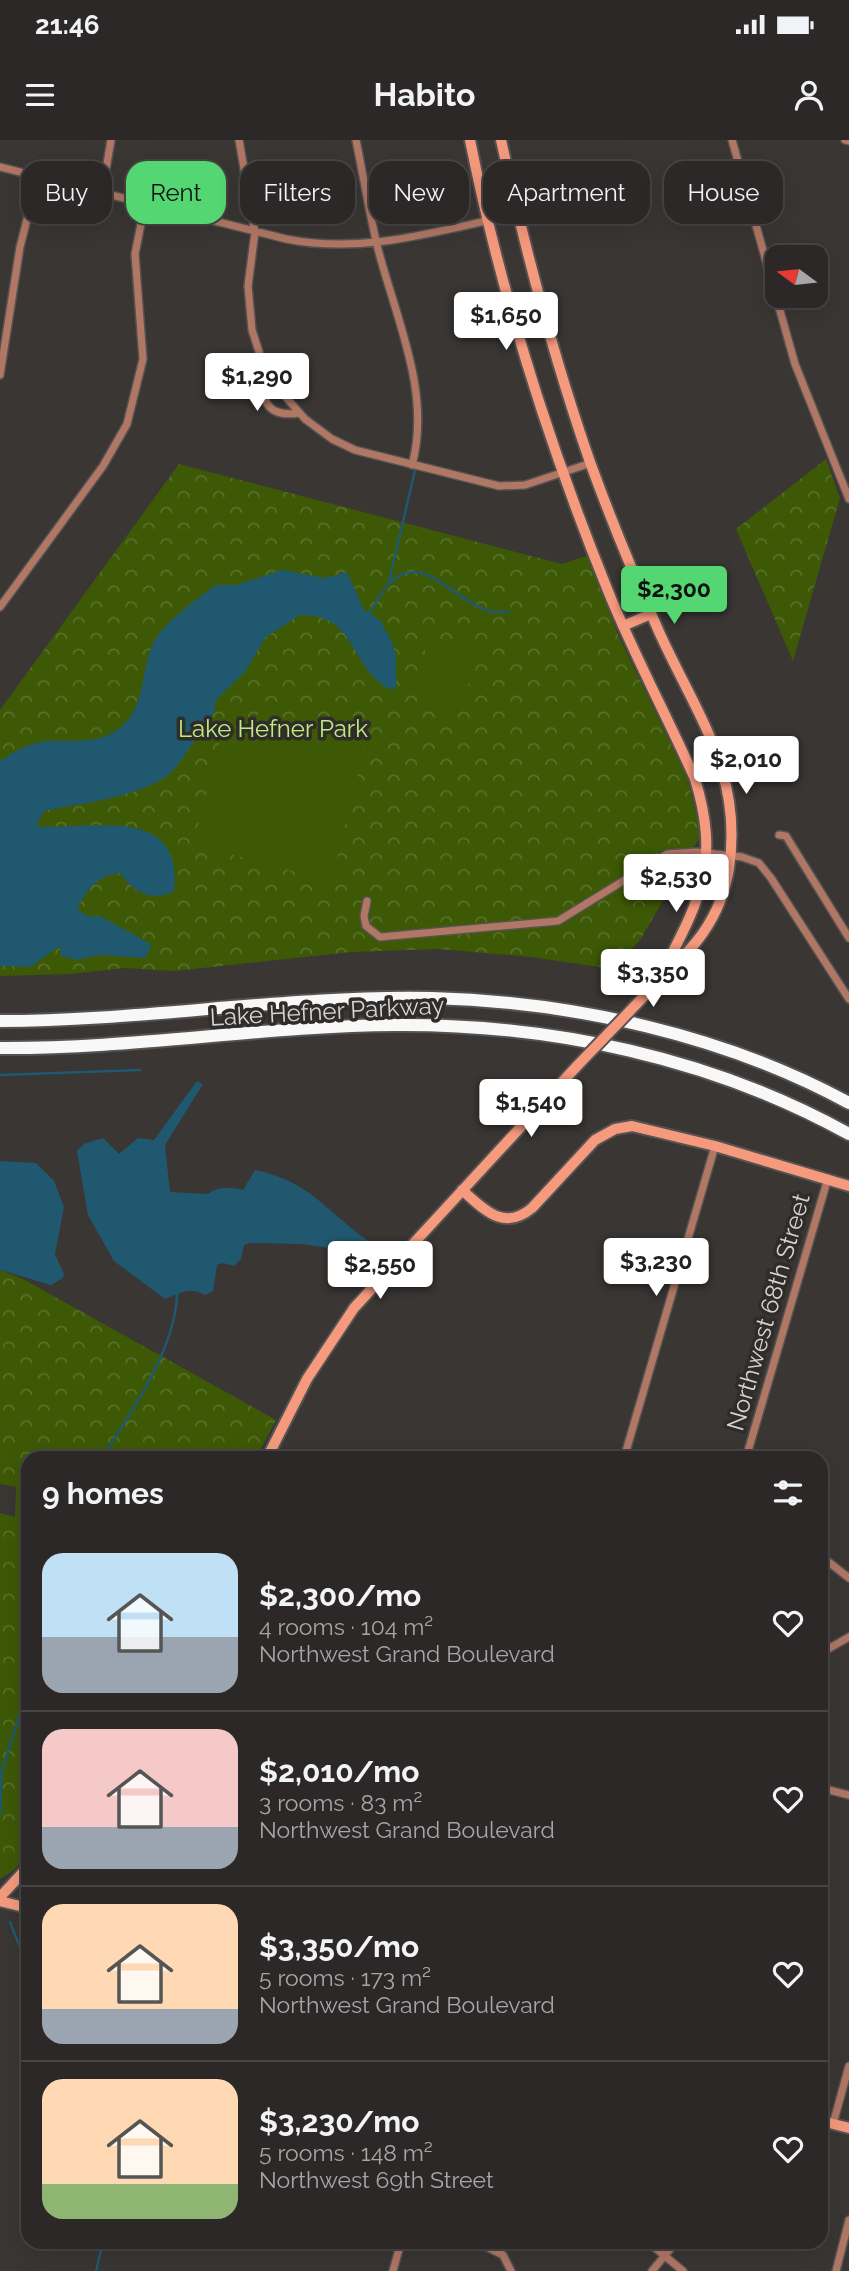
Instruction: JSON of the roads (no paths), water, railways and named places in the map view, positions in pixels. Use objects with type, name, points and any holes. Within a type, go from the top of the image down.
[{"type":"highway","name":"Lake Hefner Parkway","points":[[0,1021],[121,1017],[354,1000],[494,1001],[567,1011],[696,1041],[769,1067],[849,1104]]},
{"type":"highway","name":"Lake Hefner Parkway","points":[[0,1048],[88,1046],[394,1025],[490,1028],[558,1037],[693,1068],[757,1091],[849,1134]]},
{"type":"street","points":[[107,161],[111,140]]},
{"type":"street","points":[[239,140],[255,232],[248,308],[257,346],[266,369],[282,395],[299,413],[345,445],[484,483],[513,487],[591,463]]},
{"type":"street","points":[[356,140],[377,244],[419,401],[420,431],[412,465]]},
{"type":"street","points":[[470,140],[483,198]]},
{"type":"street","points":[[501,140],[506,161]]},
{"type":"street","points":[[732,140],[795,364],[849,499]]},
{"type":"street","points":[[0,167],[21,172]]},
{"type":"street","points":[[224,224],[322,245],[377,244],[483,221]]},
{"type":"street","points":[[0,375],[26,224]]},
{"type":"street","points":[[0,607],[103,466],[132,410],[143,359],[135,254],[141,224]]},
{"type":"street","points":[[489,224],[522,351],[562,473],[623,626],[695,779],[705,819],[706,853],[694,912],[657,982]]},
{"type":"street","points":[[271,1451],[307,1379],[341,1325],[369,1289],[657,982],[682,962],[706,928],[725,885],[730,855],[732,810],[724,769],[651,614],[591,463],[552,345],[521,224]]},
{"type":"street","points":[[266,369],[263,394],[269,407],[281,414],[299,413]]},
{"type":"street","points":[[623,626],[651,614]]},
{"type":"street","points":[[779,835],[786,836],[849,938]]},
{"type":"street","points":[[367,901],[364,916],[366,926],[380,937],[548,923],[571,914],[667,854],[706,853],[748,858],[763,867],[849,999]]},
{"type":"street","points":[[462,1190],[492,1216],[513,1219],[531,1208],[595,1140],[615,1129],[640,1127],[849,1186]]},
{"type":"street","points":[[626,1451],[715,1146]]},
{"type":"street","name":"Northwest 68th Street","points":[[748,1451],[828,1178]]},
{"type":"street","points":[[828,1562],[849,1578]]},
{"type":"street","points":[[828,1649],[849,1637]]},
{"type":"street","points":[[828,1790],[849,1795]]},
{"type":"street","points":[[21,1875],[0,1899],[21,1906]]},
{"type":"street","points":[[833,2124],[849,2066]]},
{"type":"street","points":[[828,2123],[849,2128]]},
{"type":"street","points":[[836,2271],[849,2220]]},
{"type":"street","points":[[393,2271],[399,2249]]},
{"type":"street","points":[[496,2249],[511,2271]]},
{"type":"street","points":[[657,2249],[683,2271]]},
{"type":"street","points":[[652,2271],[670,2249]]},
{"type":"water","points":[[282,570],[325,578],[347,572],[364,610],[380,620],[390,638],[396,655],[396,687],[391,690],[378,681],[367,670],[343,633],[332,623],[319,617],[300,615],[266,637],[244,673],[217,699],[209,729],[196,739],[169,774],[133,792],[44,811],[36,826],[129,827],[149,833],[164,844],[173,863],[174,891],[158,896],[144,894],[131,886],[120,873],[99,880],[77,908],[87,916],[102,917],[149,943],[151,947],[145,958],[100,955],[76,960],[61,956],[59,946],[31,967],[0,966],[0,761],[35,743],[95,739],[113,733],[130,717],[136,706],[148,657],[159,634],[170,622],[216,585],[236,585]]},
{"type":"water","points":[[197,1081],[203,1084],[165,1145],[170,1192],[208,1194],[225,1188],[243,1190],[255,1170],[275,1175],[305,1190],[370,1242],[366,1253],[301,1244],[250,1243],[244,1245],[241,1259],[234,1266],[223,1263],[217,1265],[213,1291],[205,1295],[185,1291],[165,1299],[114,1261],[88,1215],[77,1151],[84,1144],[103,1138],[119,1154],[138,1138],[154,1140]]},
{"type":"water","points":[[0,1161],[36,1163],[54,1181],[64,1207],[55,1254],[64,1274],[63,1278],[51,1285],[0,1270]]},
{"type":"waterway","points":[[389,582],[416,466]]},
{"type":"waterway","points":[[369,613],[387,586],[401,574],[416,572],[431,577],[478,606],[493,612],[508,611]]},
{"type":"waterway","points":[[0,1075],[140,1070]]},
{"type":"waterway","points":[[106,1451],[138,1401],[160,1359],[169,1337],[177,1295]]},
{"type":"waterway","points":[[0,1814],[2,1769],[21,1711]]},
{"type":"waterway","points":[[10,1922],[21,1950]]},
{"type":"waterway","points":[[96,2271],[101,2249]]},
{"type":"park label","name":"Lake Hefner Park","points":[[273,728]]}]
